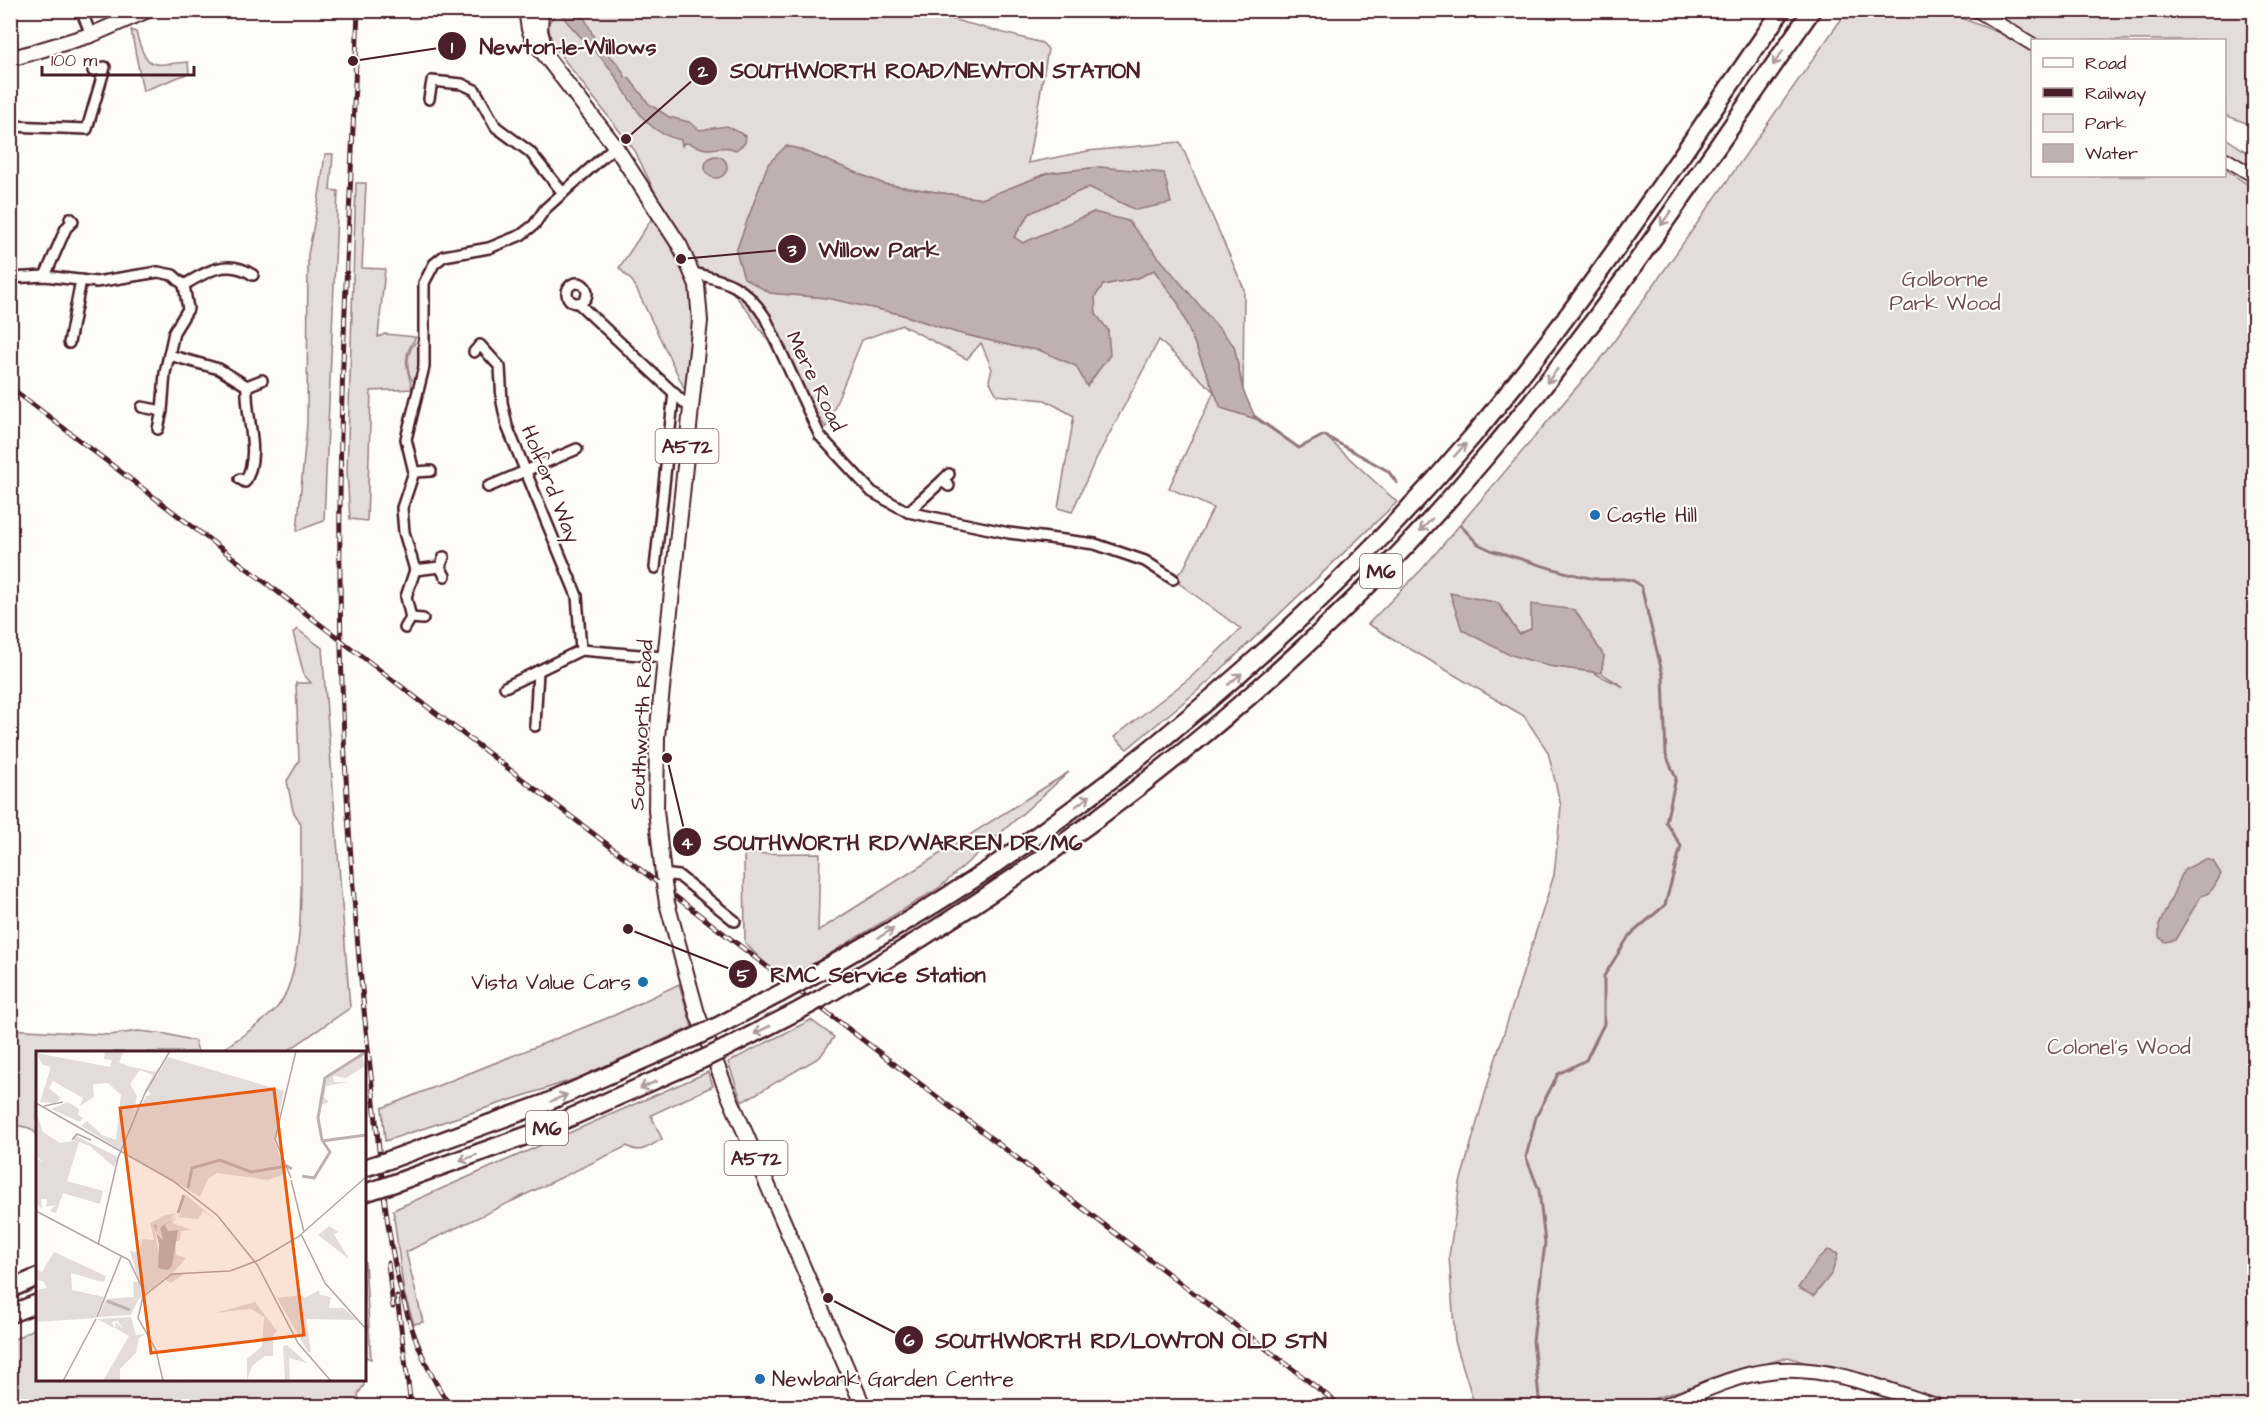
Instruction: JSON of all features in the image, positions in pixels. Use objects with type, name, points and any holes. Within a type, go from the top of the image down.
[{"type":"highway","name":"M6","points":[[366,1167],[543,1104],[716,1027],[799,983],[939,901],[1012,853],[1087,799],[1242,672],[1340,580],[1470,439],[1562,324],[1782,10]]},
{"type":"highway","name":"M6","points":[[366,1191],[542,1130],[724,1049],[820,999],[947,924],[1106,814],[1255,692],[1356,597],[1443,506],[1575,346],[1812,10]]},
{"type":"highway","points":[[10,1288],[36,1278]]},
{"type":"highway","points":[[10,1314],[36,1304]]},
{"type":"main road","points":[[10,59],[91,35],[148,10]]},
{"type":"main road","name":"Southworth Road","points":[[526,10],[531,35],[615,146],[680,246],[693,273],[699,296],[700,321],[663,657],[656,771],[656,810],[663,879],[667,903],[697,1013],[724,1084],[863,1407]]},
{"type":"main road","name":"Southworth Road","points":[[541,10],[540,31],[547,54]]},
{"type":"main road","points":[[1665,1407],[1739,1377],[1768,1371],[1807,1371],[1862,1382],[1936,1407]]},
{"type":"street","points":[[81,10],[91,35]]},
{"type":"street","points":[[1976,10],[2031,43]]},
{"type":"street","points":[[10,126],[91,129],[108,66],[93,70]]},
{"type":"street","points":[[429,99],[432,76],[475,90],[496,127],[530,152],[563,193]]},
{"type":"street","points":[[405,628],[411,618],[406,597],[415,570],[402,519],[405,497],[414,472],[406,439],[424,367],[423,283],[438,259],[479,251],[521,235],[615,146]]},
{"type":"street","points":[[2226,159],[2254,176]]},
{"type":"street","points":[[45,276],[66,228],[73,221]]},
{"type":"street","points":[[430,249],[438,259]]},
{"type":"street","points":[[479,251],[481,262]]},
{"type":"street","points":[[184,285],[216,268],[231,266],[253,275]]},
{"type":"street","points":[[10,278],[45,276],[110,280],[158,272],[173,275],[184,285],[188,309],[174,332],[158,429]]},
{"type":"street","name":"Mere Road","points":[[693,273],[734,284],[754,300],[765,317],[820,436],[872,492],[908,512],[1009,533],[1095,544],[1145,561],[1173,579]]},
{"type":"street","points":[[69,344],[81,280]]},
{"type":"street","points":[[579,303],[691,409]]},
{"type":"street","name":"Holford Way","points":[[474,352],[480,345],[500,367],[502,402],[507,426],[577,596],[581,650]]},
{"type":"street","points":[[170,355],[219,369],[247,386]]},
{"type":"street","points":[[247,386],[262,380]]},
{"type":"street","points":[[244,482],[252,469],[253,454],[247,386]]},
{"type":"street","points":[[644,561],[656,565],[674,392]]},
{"type":"street","points":[[142,407],[162,411]]},
{"type":"street","points":[[395,437],[406,439]]},
{"type":"street","points":[[488,487],[577,449]]},
{"type":"street","points":[[414,472],[431,471]]},
{"type":"street","points":[[908,512],[947,480]]},
{"type":"street","points":[[415,570],[443,572],[444,557]]},
{"type":"street","points":[[411,618],[423,619]]},
{"type":"street","points":[[505,687],[581,650],[663,657]]},
{"type":"street","points":[[535,726],[538,671]]},
{"type":"street","points":[[663,879],[679,876],[735,921]]},
{"type":"green space","points":[[558,10],[917,10],[1042,43],[1048,49],[1028,163],[1088,151],[1180,142],[1244,289],[1243,390],[1234,346],[1094,212],[1023,243],[1014,237],[1030,213],[1089,187],[1136,210],[1100,167],[1048,173],[982,199],[884,184],[799,149],[786,146],[770,293],[827,298],[900,314],[958,333],[1039,350],[1076,366],[1087,386],[1108,330],[1096,315],[1094,297],[1103,285],[1138,278],[1154,270],[1178,303],[1221,408],[1256,419],[1299,448],[1324,435],[1397,502],[1208,682],[1127,749],[1114,737],[1191,677],[1241,629],[1173,579],[1184,568],[1213,508],[1169,488],[1214,392],[1159,340],[1094,463],[1072,512],[1058,508],[1074,416],[1045,400],[997,395],[989,380],[992,369],[981,343],[967,359],[902,325],[862,340],[826,428],[750,314],[725,283],[689,280],[695,296],[687,394],[633,282],[619,268],[661,205],[635,151],[552,44],[548,24]]},
{"type":"green space","points":[[1847,11],[1944,11],[2031,46],[2031,177],[2226,177],[2226,170],[2254,189],[2254,1406],[1941,1406],[1788,1357],[1630,1406],[1475,1406],[1455,1341],[1449,1256],[1460,1183],[1489,1080],[1554,875],[1561,806],[1548,752],[1524,716],[1368,624],[1423,568],[1605,354]],"holes":[[[1451,594],[1498,603],[1519,634],[1531,629],[1604,656],[1601,673],[1624,687],[1592,672],[1549,666]]]},
{"type":"green space","points":[[1974,11],[2254,11],[2254,126],[2226,115],[2226,39],[2031,40]]},
{"type":"green space","points":[[131,30],[136,32],[143,54],[152,63],[188,62],[189,73],[143,91]]},
{"type":"green space","points":[[2226,138],[2254,157],[2254,175],[2226,158]]},
{"type":"green space","points":[[325,154],[333,154],[330,190],[338,191],[324,521],[297,531],[307,424],[308,254]]},
{"type":"green space","points":[[356,183],[366,183],[362,268],[385,269],[378,337],[385,334],[416,337],[408,351],[406,362],[412,389],[371,391],[367,521],[350,519],[347,472]]},
{"type":"green space","points":[[419,339],[420,364],[416,385],[409,374],[408,362],[411,349]]},
{"type":"green space","points":[[297,629],[322,648],[350,1008],[287,1051],[220,1051],[275,1010],[286,994],[293,972],[300,921],[301,824],[293,811],[287,781],[299,761],[296,683],[311,683],[304,675],[293,633]]},
{"type":"green space","points":[[1069,772],[939,888],[783,982],[745,943],[744,854],[820,853],[818,931]]},
{"type":"green space","points":[[679,984],[692,1027],[578,1078],[385,1141],[382,1108],[615,1015]]},
{"type":"green space","points":[[811,1020],[834,1037],[820,1057],[742,1102],[728,1062]]},
{"type":"green space","points":[[10,1029],[110,1035],[138,1031],[166,1034],[195,1041],[198,1051],[36,1051],[36,1133],[29,1128],[11,1124]]},
{"type":"green space","points":[[708,1072],[713,1086],[651,1115],[662,1139],[649,1147],[637,1150],[627,1146],[406,1252],[423,1322],[414,1324],[404,1293],[393,1210]]},
{"type":"green space","points":[[366,1278],[371,1359],[366,1357]]},
{"type":"green space","points":[[36,1328],[36,1381],[364,1381],[364,1385],[358,1394],[360,1406],[11,1406],[11,1341]]},
{"type":"water","points":[[579,11],[598,44],[649,104],[669,117],[689,122],[700,130],[727,126],[746,136],[745,143],[736,150],[725,147],[705,149],[684,143],[682,146],[681,140],[667,136],[656,129],[638,111],[608,66],[561,14]]},
{"type":"water","points":[[786,146],[799,149],[884,184],[982,199],[1048,173],[1100,167],[1164,173],[1171,203],[1136,210],[1089,187],[1030,213],[1014,237],[1023,243],[1094,212],[1128,221],[1234,346],[1243,390],[1256,419],[1221,408],[1178,303],[1154,270],[1138,278],[1103,285],[1095,297],[1096,314],[1108,330],[1110,355],[1087,386],[1076,366],[1039,350],[958,333],[900,314],[827,298],[770,293],[744,278],[736,251],[768,164]]},
{"type":"water","points":[[716,156],[724,159],[727,167],[724,175],[716,178],[708,175],[705,167],[708,159]]},
{"type":"water","points":[[1450,593],[1498,603],[1519,634],[1531,629],[1531,604],[1575,610],[1604,656],[1601,673],[1549,666],[1508,654],[1462,630]]},
{"type":"water","points":[[2205,859],[2213,861],[2221,874],[2211,891],[2201,896],[2175,940],[2165,942],[2159,937],[2159,925],[2184,870]]},
{"type":"water","points":[[1828,1250],[1838,1254],[1832,1273],[1814,1296],[1798,1288],[1817,1260]]},
{"type":"waterway","points":[[1254,416],[1299,448],[1324,435],[1388,471],[1397,483]]},
{"type":"waterway","points":[[1461,526],[1478,544],[1493,551],[1571,574],[1603,580],[1625,579],[1641,586],[1663,676],[1666,755],[1676,778],[1666,822],[1681,846],[1665,905],[1629,936],[1604,976],[1604,1024],[1586,1060],[1558,1074],[1536,1117],[1526,1157],[1539,1190],[1545,1243],[1533,1341],[1540,1406]]},
{"type":"railway","points":[[358,10],[343,364],[340,506],[341,642],[349,835],[366,1029],[393,1255],[414,1334],[430,1371],[450,1406]]},
{"type":"railway","points":[[10,387],[1341,1406]]},
{"type":"railway","points":[[388,1263],[393,1307]]},
{"type":"railway","points":[[397,1297],[411,1406]]},
{"type":"place","name":"Newton-le-Willows","points":[[353,61]]},
{"type":"place","name":"SOUTHWORTH ROAD/NEWTON STATION","points":[[626,139]]},
{"type":"place","name":"Willow Park","points":[[681,259]]},
{"type":"place","name":"Castle Hill","points":[[1595,515]]},
{"type":"place","name":"SOUTHWORTH RD/WARREN DR/M6","points":[[667,758]]},
{"type":"place","name":"RMC Service Station","points":[[628,929]]},
{"type":"place","name":"Vista Value Cars","points":[[643,982]]},
{"type":"place","name":"SOUTHWORTH RD/LOWTON OLD STN","points":[[828,1298]]},
{"type":"place","name":"Newbank Garden Centre","points":[[760,1379]]},
{"type":"park label","name":"Golborne Park Wood","points":[[1945,291]]},
{"type":"park label","name":"Colonel's Wood","points":[[2119,1047]]}]
